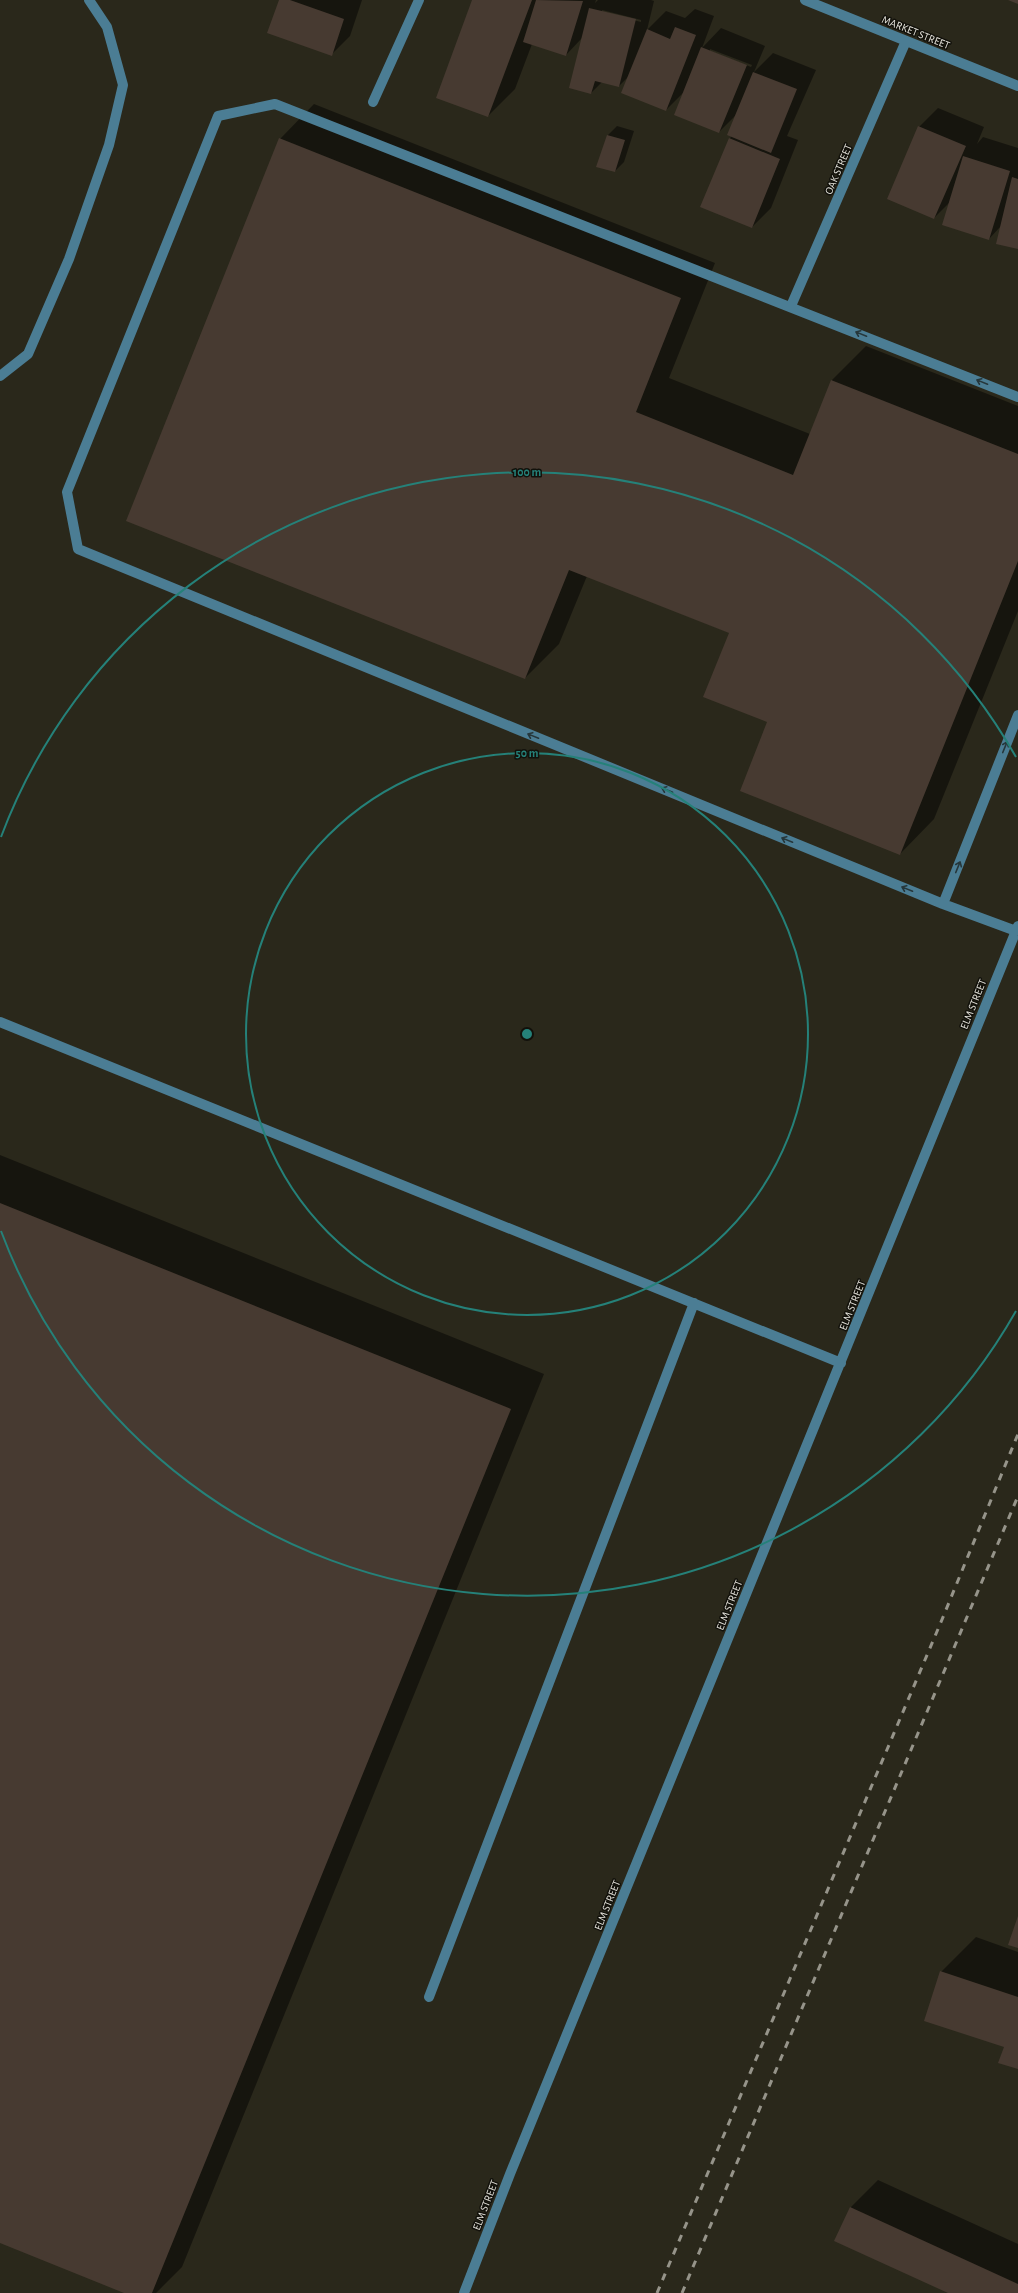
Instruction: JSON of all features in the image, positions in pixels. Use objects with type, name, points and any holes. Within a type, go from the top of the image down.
[{"type":"street","points":[[0,376],[28,354],[68,259],[111,138],[123,85],[107,27],[89,0]]},
{"type":"street","points":[[373,102],[419,0]]},
{"type":"street","name":"MARKET STREET","points":[[805,0],[1018,86]]},
{"type":"street","name":"OAK STREET","points":[[791,306],[906,41]]},
{"type":"street","points":[[1017,929],[943,904],[78,550],[67,492],[218,116],[275,104],[791,306],[1018,397]]},
{"type":"street","points":[[943,904],[1018,715]]},
{"type":"street","name":"ELM STREET","points":[[464,2293],[510,2174],[1017,929]]},
{"type":"street","points":[[0,1022],[841,1363]]},
{"type":"street","points":[[429,1996],[694,1303]]},
{"type":"building","points":[[279,0],[290,0],[344,19],[332,56],[267,33]]},
{"type":"building","points":[[472,0],[532,0],[488,117],[436,98]]},
{"type":"building","points":[[536,0],[583,1],[566,56],[523,42]]},
{"type":"building","points":[[1008,0],[1018,0],[1018,4]]},
{"type":"building","points":[[589,8],[636,19],[619,87],[595,81],[591,94],[569,88]]},
{"type":"building","points":[[675,27],[696,35],[666,111],[621,93],[647,29],[670,39]]},
{"type":"building","points":[[701,47],[747,65],[719,133],[674,115]]},
{"type":"building","points":[[753,72],[797,89],[771,153],[727,135]]},
{"type":"building","points":[[918,126],[966,146],[934,219],[887,199]]},
{"type":"building","points":[[607,135],[625,140],[615,172],[596,167]]},
{"type":"building","points":[[279,138],[681,298],[636,412],[793,475],[831,380],[1018,454],[1018,561],[900,855],[740,791],[767,722],[703,697],[729,633],[569,570],[525,679],[126,521]]},
{"type":"building","points":[[729,138],[780,159],[752,228],[700,207]]},
{"type":"building","points":[[963,156],[1010,171],[989,240],[942,225]]},
{"type":"building","points":[[1012,177],[1018,179],[1018,249],[996,244]]},
{"type":"building","points":[[0,1203],[511,1409],[152,2293],[124,2293],[0,2243]]},
{"type":"building","points":[[1018,1916],[1018,1948],[1008,1945]]},
{"type":"building","points":[[940,1971],[1018,1997],[1018,2069],[998,2063],[1004,2047],[924,2021]]},
{"type":"building","points":[[850,2207],[1018,2284],[1018,2293],[948,2293],[834,2241]]},
{"type":"railway","points":[[657,2293],[941,1622],[1018,1434]]},
{"type":"railway","points":[[682,2293],[1018,1496]]}]
